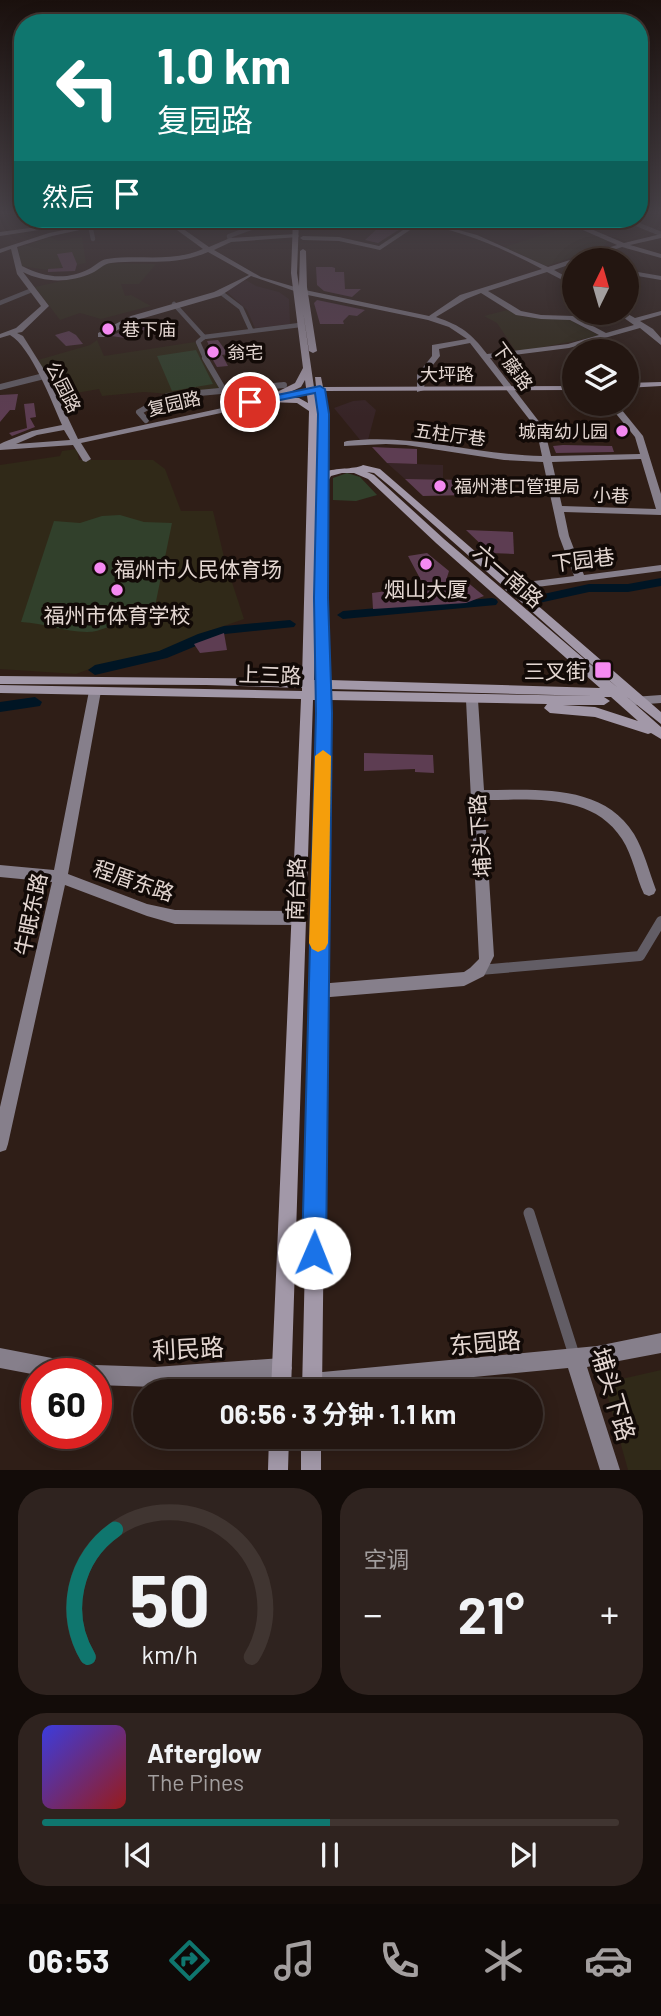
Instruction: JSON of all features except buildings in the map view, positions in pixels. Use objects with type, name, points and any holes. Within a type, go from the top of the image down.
[{"type":"main road","points":[[296,281],[316,390]]},
{"type":"main road","points":[[300,281],[300,325],[307,367],[316,390]]},
{"type":"main road","points":[[267,399],[298,385],[307,367]]},
{"type":"main road","points":[[639,384],[661,383]]},
{"type":"main road","name":"大坪路","points":[[316,390],[562,387]]},
{"type":"main road","name":"南台路","points":[[312,1379],[323,690],[321,485],[326,406],[316,390]]},
{"type":"main road","points":[[267,399],[326,406],[353,390]]},
{"type":"main road","name":"南台路","points":[[282,1379],[306,690],[326,406]]},
{"type":"main road","points":[[322,460],[374,474]]},
{"type":"main road","points":[[321,485],[328,474],[341,470],[374,474]]},
{"type":"main road","name":"六一南路","points":[[374,474],[510,588],[627,697]]},
{"type":"main road","name":"六一南路","points":[[374,474],[440,541],[627,697]]},
{"type":"main road","name":"上三路","points":[[0,680],[306,690]]},
{"type":"main road","name":"上三路","points":[[0,689],[323,690],[627,697]]},
{"type":"main road","name":"上三路","points":[[323,690],[472,700],[627,697]]},
{"type":"main road","points":[[627,697],[661,719]]},
{"type":"main road","points":[[627,697],[661,736]]},
{"type":"main road","points":[[516,700],[550,708],[595,712],[661,736]]},
{"type":"main road","points":[[278,1470],[279,1449]]},
{"type":"main road","points":[[311,1449],[311,1470]]},
{"type":"street","points":[[0,336],[26,325],[45,306],[25,281]]},
{"type":"street","points":[[101,335],[129,320],[220,292],[241,281]]},
{"type":"street","points":[[260,281],[300,292]]},
{"type":"street","points":[[268,281],[275,281]]},
{"type":"street","points":[[268,281],[300,292]]},
{"type":"street","points":[[430,318],[458,299],[513,281]]},
{"type":"street","points":[[0,303],[32,290]]},
{"type":"street","points":[[482,291],[519,313],[571,318],[607,336]]},
{"type":"street","points":[[220,292],[239,307],[251,330]]},
{"type":"street","name":"下藤路","points":[[300,292],[430,318],[455,327],[473,340],[487,356],[507,389],[536,421],[548,459],[564,536],[580,578]]},
{"type":"street","points":[[174,304],[204,337]]},
{"type":"street","points":[[639,322],[661,313]]},
{"type":"street","points":[[233,406],[200,349],[199,341],[204,337],[300,325]]},
{"type":"street","points":[[639,325],[661,343]]},
{"type":"street","points":[[487,356],[560,348],[607,336],[630,326]]},
{"type":"street","name":"公园路","points":[[11,333],[20,338],[44,376],[86,459]]},
{"type":"street","points":[[420,390],[421,374],[436,356],[435,347],[473,340]]},
{"type":"street","points":[[0,387],[44,376]]},
{"type":"street","points":[[146,420],[139,412],[165,397],[284,385]]},
{"type":"street","name":"复园路","points":[[0,447],[76,442],[316,390]]},
{"type":"street","points":[[623,416],[636,431],[660,513]]},
{"type":"street","points":[[0,447],[35,433],[67,426]]},
{"type":"street","name":"五柱厅巷","points":[[347,444],[369,441],[426,445],[500,456],[548,459],[645,456]]},
{"type":"street","name":"小巷","points":[[559,509],[660,513]]},
{"type":"street","name":"下园巷","points":[[510,588],[661,568]]},
{"type":"street","name":"牛眠东路","points":[[0,1144],[60,877],[95,691]]},
{"type":"street","points":[[627,697],[661,692]]},
{"type":"street","points":[[627,697],[661,699]]},
{"type":"street","name":"埔头下路","points":[[472,700],[487,956],[480,970]]},
{"type":"street","points":[[477,795],[567,798],[595,806],[611,817],[627,835],[649,890]]},
{"type":"street","name":"程厝东路","points":[[0,871],[60,877],[165,915],[192,918],[298,918]]},
{"type":"street","points":[[318,991],[358,990],[464,979],[480,970],[627,959],[640,956],[661,921]]},
{"type":"street","name":"埔头下路","points":[[529,1213],[610,1470]]},
{"type":"street","name":"东园路","points":[[385,1379],[575,1358],[661,1343]]},
{"type":"street","points":[[0,1358],[21,1362]]},
{"type":"street","name":"利民路","points":[[112,1376],[155,1377],[282,1368]]},
{"type":"shaded area","points":[[63,281],[142,281],[139,284],[121,284],[125,296],[131,295],[151,306],[101,319],[80,313],[60,320],[35,287]]},
{"type":"shaded area","points":[[247,281],[279,292],[289,299],[290,324],[255,328],[247,310],[225,290]]},
{"type":"shaded area","points":[[507,310],[524,317],[562,318],[562,326],[581,326],[600,336],[562,339],[562,343],[523,351],[515,350],[497,323],[484,316]]},
{"type":"shaded area","points":[[97,340],[104,356],[195,342],[219,388],[171,394],[144,392],[102,396],[99,389],[59,396],[38,360],[90,345]]},
{"type":"shaded area","points":[[365,400],[376,410],[368,440],[361,441],[334,408]]},
{"type":"shaded area","name":"福州市体育学校","points":[[77,449],[79,460],[153,460],[165,469],[181,511],[213,511],[225,561],[244,619],[201,634],[160,653],[100,665],[76,674],[0,669],[0,465],[60,456],[62,451]]},
{"type":"shaded area","points":[[387,463],[443,465],[443,479],[405,479]]},
{"type":"shaded area","points":[[661,1370],[661,1470],[628,1470],[604,1383]]},
{"type":"green space","points":[[196,350],[213,384],[172,391],[157,356]]},
{"type":"green space","points":[[347,473],[360,477],[377,495],[356,501],[333,500],[333,478]]},
{"type":"green space","name":"福州市人民体育场","points":[[120,515],[144,522],[172,523],[152,621],[124,622],[87,632],[21,622],[54,521],[80,523],[102,516]]},
{"type":"waterway","points":[[539,599],[589,588],[628,588],[661,582]]},
{"type":"waterway","points":[[343,615],[492,602]]},
{"type":"waterway","points":[[95,670],[162,655],[224,630],[290,624]]},
{"type":"waterway","points":[[0,707],[35,702]]},
{"type":"slow traffic","points":[[318,943],[323,756]]},
{"type":"place","name":"巷下庙","points":[[108,329]]},
{"type":"place","name":"翁宅","points":[[213,352]]},
{"type":"place","name":"城南幼儿园","points":[[622,431]]},
{"type":"place","name":"福州港口管理局","points":[[440,486]]},
{"type":"place","name":"烟山大厦","points":[[426,564]]},
{"type":"place","name":"福州市人民体育场","points":[[100,568]]},
{"type":"place","name":"福州市体育学校","points":[[117,590]]},
{"type":"place","name":"三叉街","points":[[603,670]]},
{"type":"route","points":[[250,402],[320,389],[323,414],[321,669],[324,713],[314,1253]]}]
